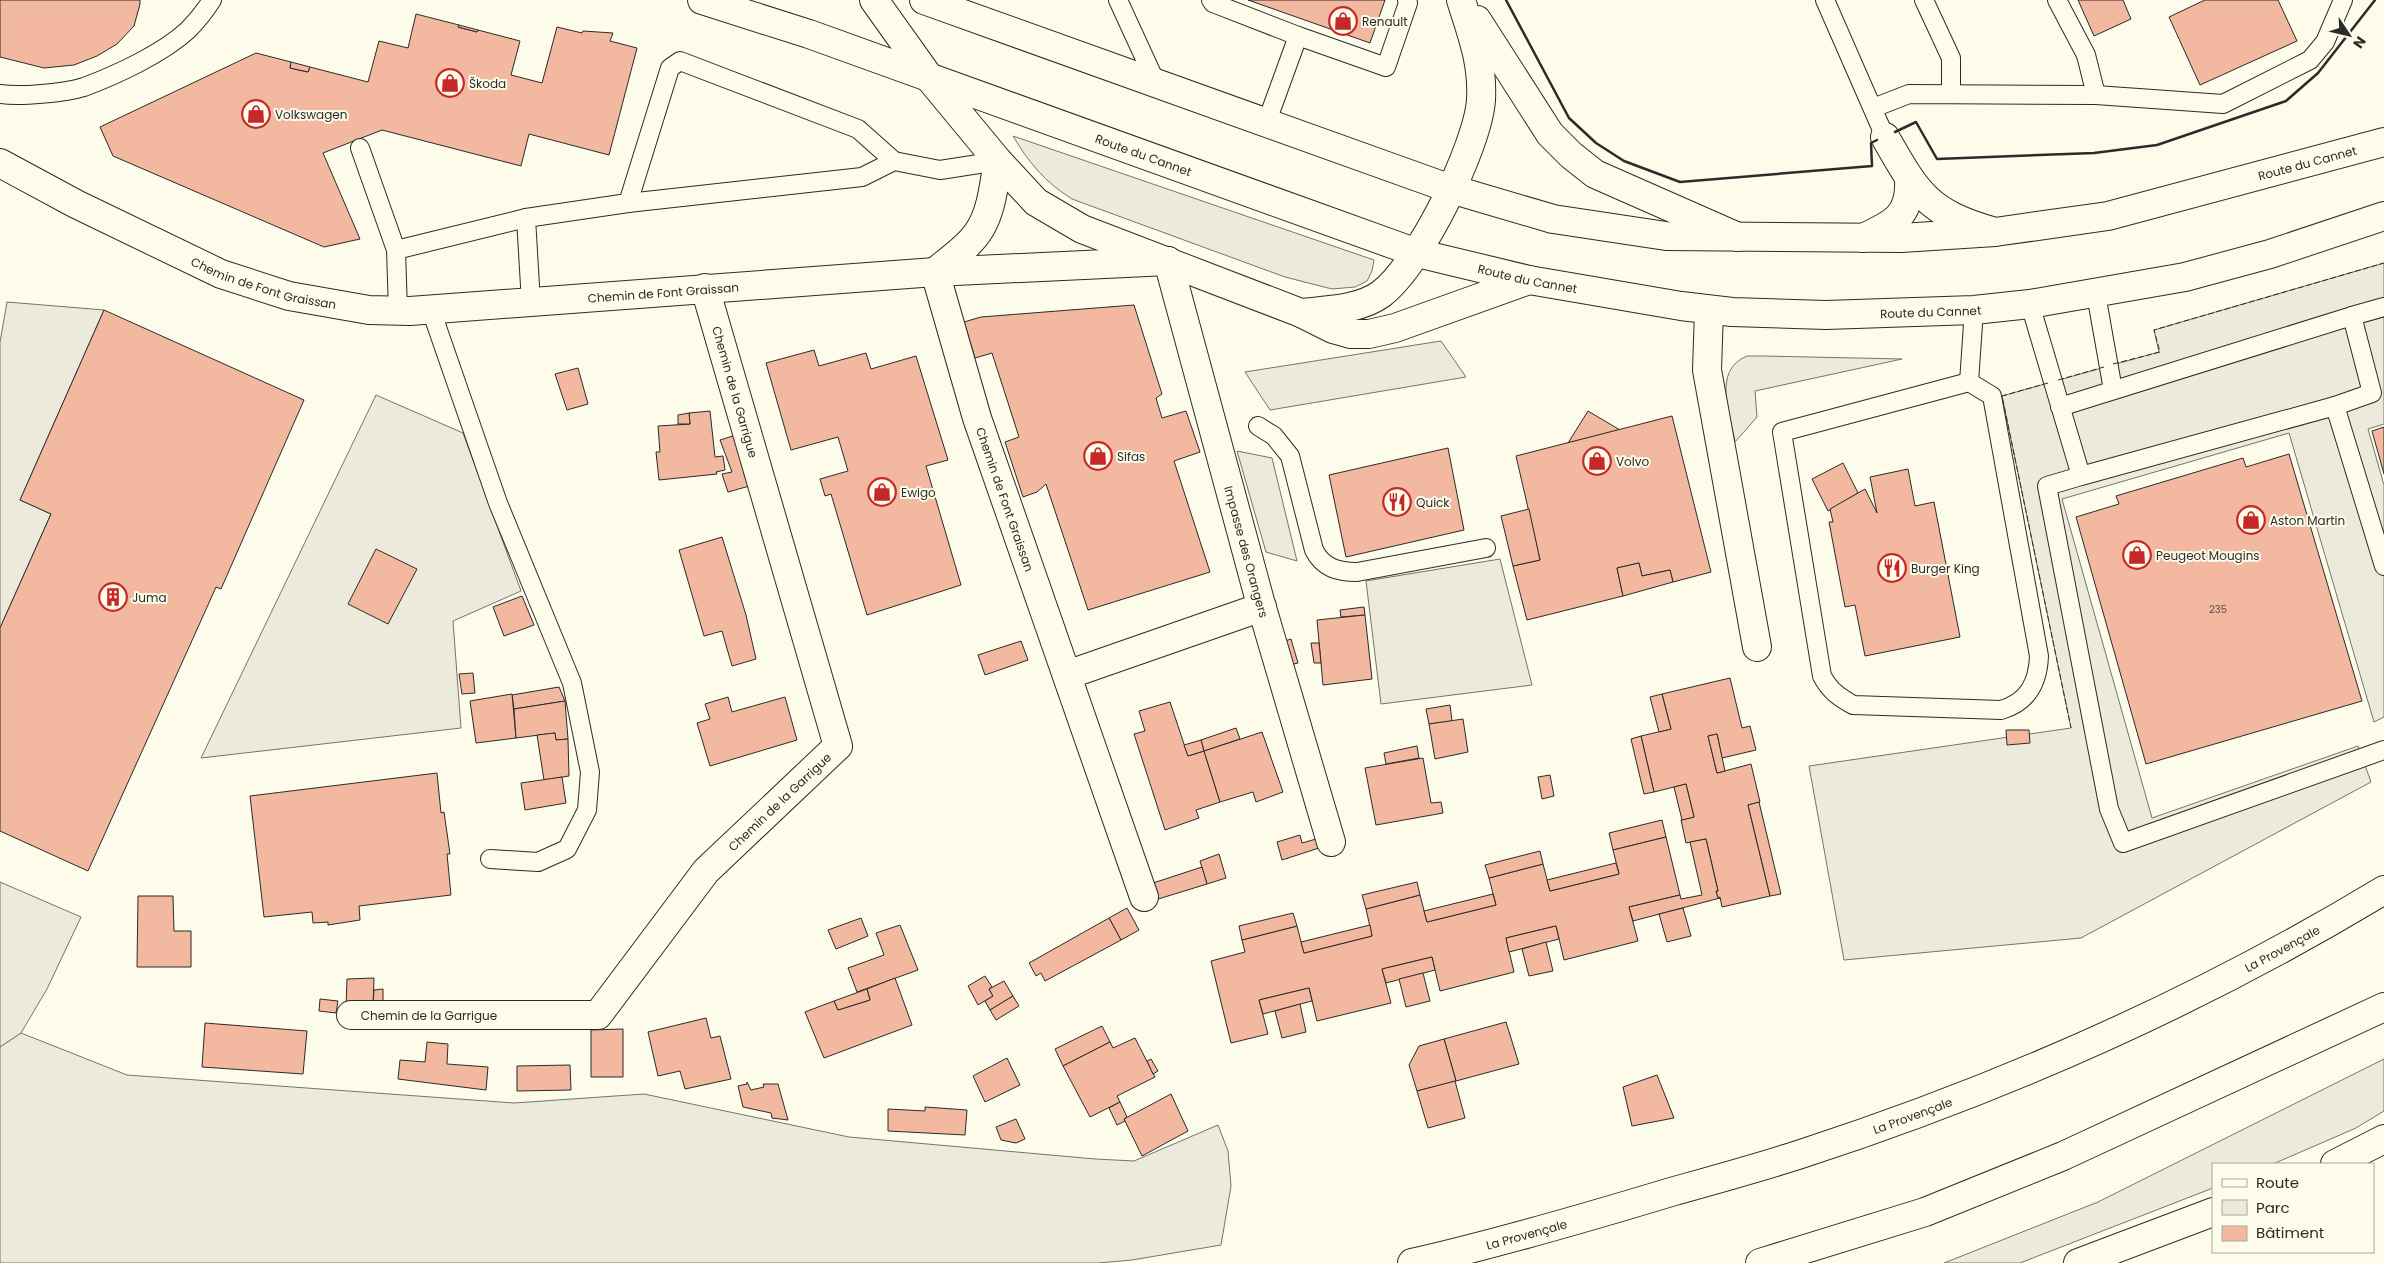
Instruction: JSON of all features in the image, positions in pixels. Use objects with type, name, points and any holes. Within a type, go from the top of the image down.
[{"type":"main road","name":"Route du Cannet","points":[[702,0],[809,34],[931,80],[1417,253],[1528,280],[1709,310],[1826,315],[1974,310],[2030,304],[2185,277],[2270,254],[2384,216]]},
{"type":"main road","points":[[874,0],[931,80],[998,162],[1036,202],[1082,229],[1301,313],[1333,329],[1351,334],[1369,334],[1395,328],[1528,280]]},
{"type":"main road","name":"Route du Cannet","points":[[924,0],[1156,85],[1451,189],[1553,218],[1666,236],[1864,238],[1995,232],[2108,216],[2384,142]]},
{"type":"main road","points":[[1301,313],[1359,305],[1382,294],[1417,253],[1451,189],[1471,142],[1481,102],[1480,63],[1463,0]]},
{"type":"main road","points":[[1463,0],[1550,134],[1571,155],[1595,174],[1739,238]]},
{"type":"main road","points":[[1885,136],[1909,180],[1925,198],[1942,212],[1967,224],[1995,232]]},
{"type":"main road","points":[[935,272],[970,242],[980,229],[988,209],[998,162]]},
{"type":"main road","name":"Chemin de Font Graissan","points":[[0,163],[76,204],[220,274],[288,296],[353,308],[398,311],[431,310],[935,272],[977,418],[1144,897]]},
{"type":"main road","points":[[1864,238],[1890,225],[1902,212],[1910,196],[1909,180]]},
{"type":"main road","points":[[935,272],[1168,261]]},
{"type":"main road","name":"Impasse des Orangers","points":[[1168,261],[1262,607],[1331,842]]},
{"type":"main road","name":"Chemin de la Garrigue","points":[[351,1015],[598,1015],[706,872],[838,746],[705,288]]},
{"type":"main road","points":[[1709,310],[1707,370],[1757,647]]},
{"type":"main road","points":[[1067,675],[1262,607]]},
{"type":"main road","name":"La Provençale","points":[[1412,1263],[1503,1242],[1802,1154],[1961,1096],[2086,1044],[2228,979],[2384,890]]},
{"type":"main road","points":[[1760,1263],[1924,1212],[2064,1156],[2384,1007]]},
{"type":"main road","points":[[2338,1163],[2384,1139]]},
{"type":"main road","points":[[2078,1263],[2109,1257],[2212,1212]]},
{"type":"lane","points":[[0,94],[12,96],[82,87],[157,52],[187,31],[203,14],[212,0]]},
{"type":"lane","points":[[1118,0],[1156,85]]},
{"type":"lane","points":[[1211,0],[1213,4],[1386,67],[1408,4],[1407,0]]},
{"type":"lane","points":[[1825,0],[1885,136]]},
{"type":"lane","points":[[1924,0],[1951,58],[1951,94]]},
{"type":"lane","points":[[2057,0],[2086,54],[2096,95]]},
{"type":"lane","points":[[1873,108],[1908,94],[2096,95],[2223,104],[2310,60],[2325,42],[2343,0]]},
{"type":"lane","points":[[1266,124],[1298,36]]},
{"type":"lane","points":[[628,203],[670,68],[680,61],[858,129],[894,161],[940,170],[998,162]]},
{"type":"lane","points":[[360,148],[396,250],[398,311]]},
{"type":"lane","points":[[396,250],[526,218],[628,203],[862,177],[894,161]]},
{"type":"lane","points":[[526,218],[531,303]]},
{"type":"lane","points":[[2096,294],[2113,390]]},
{"type":"lane","points":[[2030,304],[2081,476]]},
{"type":"lane","points":[[2060,407],[2384,307]]},
{"type":"lane","points":[[431,310],[498,503],[572,683],[590,772],[587,810],[567,849],[538,862],[490,859]]},
{"type":"lane","points":[[1970,382],[1974,310]]},
{"type":"lane","points":[[2352,316],[2378,394],[2047,486],[2109,809],[2123,843],[2384,750]]},
{"type":"lane","points":[[1970,382],[1992,396],[2039,656],[2039,672],[2035,684],[2022,702],[2001,710],[1853,705],[1828,687],[1822,676],[1782,432],[1970,382]]},
{"type":"lane","points":[[2335,406],[2384,566]]},
{"type":"lane","points":[[1258,426],[1274,436],[1290,456],[1314,550],[1319,560],[1330,568],[1342,572],[1358,572],[1486,548]]},
{"type":"green space","points":[[1013,136],[1374,260],[1372,271],[1367,281],[1355,287],[1332,289],[1285,277],[1072,199],[1038,171]]},
{"type":"green space","points":[[1747,356],[1902,359],[1755,391],[1757,417],[1735,442],[1727,406],[1727,382],[1730,371],[1736,363]]},
{"type":"green space","points":[[21,1033],[127,1075],[514,1103],[644,1094],[849,1137],[1095,1159],[1134,1161],[1218,1125],[1228,1151],[1231,1186],[1221,1245],[1132,1260],[1098,1263],[0,1263],[0,1047]]},
{"type":"green space","points":[[2384,1059],[2384,1111],[2356,1128],[2275,1163],[2212,1163],[2212,1188],[2020,1263],[1944,1263],[2098,1202]]},
{"type":"shaded area","points":[[2384,263],[2384,424],[2368,429],[2384,485],[2384,717],[2374,722],[2289,433],[2062,499],[2152,818],[2358,746],[2371,782],[2081,938],[1844,960],[1809,766],[2071,728],[2002,396],[2159,352],[2154,330]]},
{"type":"shaded area","points":[[7,302],[104,310],[20,500],[51,514],[0,628],[0,342]]},
{"type":"shaded area","points":[[1441,341],[1466,377],[1270,410],[1245,372]]},
{"type":"shaded area","points":[[376,395],[463,433],[521,591],[453,621],[461,728],[201,758]]},
{"type":"shaded area","points":[[1237,451],[1272,458],[1297,561],[1266,552]]},
{"type":"shaded area","points":[[1500,559],[1532,685],[1381,704],[1366,581]]},
{"type":"shaded area","points":[[0,882],[81,917],[47,989],[21,1033],[0,1047]]},
{"type":"building","points":[[0,0],[140,0],[140,4],[134,26],[117,44],[97,56],[74,65],[44,68],[0,57]]},
{"type":"building","name":"Renault","points":[[1248,0],[1385,0],[1370,43]]},
{"type":"building","points":[[2078,0],[2123,0],[2131,19],[2094,36]]},
{"type":"building","points":[[2205,0],[2278,0],[2297,41],[2200,85],[2169,17]]},
{"type":"building","points":[[416,14],[459,25],[458,27],[477,32],[478,30],[520,41],[511,75],[542,83],[557,27],[582,33],[583,31],[613,33],[610,41],[637,48],[609,155],[529,134],[521,166],[382,130],[323,153],[360,239],[324,247],[113,156],[100,127],[256,53],[291,62],[290,68],[308,72],[310,67],[368,82],[379,41],[408,48]]},
{"type":"building","points":[[459,25],[478,30],[477,32],[458,27]]},
{"type":"building","points":[[291,62],[310,67],[308,72],[290,68]]},
{"type":"building","name":"Sifas","points":[[1134,305],[1162,394],[1156,398],[1162,418],[1186,411],[1200,452],[1174,461],[1210,572],[1088,610],[1046,484],[1037,492],[1023,497],[1005,442],[1019,437],[992,353],[975,358],[964,322],[981,317]]},
{"type":"building","name":"Juma","points":[[104,310],[304,400],[221,589],[216,587],[88,871],[0,831],[0,628],[51,514],[20,500]]},
{"type":"building","points":[[814,350],[819,366],[866,353],[871,369],[916,356],[948,460],[926,466],[961,585],[867,615],[831,494],[825,496],[820,479],[848,471],[838,437],[791,450],[766,363]]},
{"type":"building","points":[[578,368],[588,404],[567,410],[555,374]]},
{"type":"building","points":[[710,411],[715,457],[723,456],[725,470],[716,472],[717,474],[659,480],[656,452],[660,452],[658,426],[690,424],[689,413]]},
{"type":"building","points":[[1588,411],[1620,430],[1568,443]]},
{"type":"building","points":[[689,413],[690,424],[678,424],[678,415]]},
{"type":"building","points":[[1672,416],[1711,572],[1673,582],[1670,570],[1642,576],[1639,563],[1617,568],[1623,596],[1527,620],[1513,566],[1540,560],[1516,456]]},
{"type":"building","points":[[2384,427],[2384,474],[2372,431]]},
{"type":"building","points":[[739,434],[753,485],[728,492],[722,474],[732,472],[720,440]]},
{"type":"building","name":"Quick","points":[[1448,448],[1464,530],[1346,557],[1329,475]]},
{"type":"building","points":[[2289,454],[2362,701],[2146,764],[2076,517],[2119,504],[2116,496],[2243,458],[2246,467]]},
{"type":"building","points":[[1843,463],[1858,493],[1828,511],[1812,479]]},
{"type":"building","name":"Burger King","points":[[1908,469],[1915,506],[1934,502],[1960,637],[1865,656],[1855,605],[1845,607],[1829,522],[1833,522],[1830,509],[1865,489],[1877,513],[1870,477]]},
{"type":"building","points":[[1529,509],[1540,560],[1513,566],[1501,516]]},
{"type":"building","points":[[722,537],[746,615],[756,659],[732,666],[722,631],[704,636],[679,550]]},
{"type":"building","points":[[376,549],[417,569],[388,624],[348,604]]},
{"type":"building","points":[[1639,563],[1642,576],[1670,570],[1673,582],[1623,596],[1617,568]]},
{"type":"building","points":[[522,596],[534,625],[504,636],[493,607]]},
{"type":"building","points":[[1364,607],[1365,615],[1341,617],[1340,610]]},
{"type":"building","points":[[1365,615],[1372,679],[1323,685],[1317,620]]},
{"type":"building","points":[[1291,639],[1298,663],[1286,666],[1279,643]]},
{"type":"building","points":[[1021,641],[1028,660],[985,675],[978,655]]},
{"type":"building","points":[[1311,643],[1319,643],[1321,663],[1314,663]]},
{"type":"building","points":[[473,673],[475,693],[462,694],[459,674]]},
{"type":"building","points":[[1730,678],[1742,728],[1750,726],[1756,750],[1722,758],[1717,734],[1708,736],[1717,773],[1751,764],[1760,802],[1748,805],[1770,896],[1722,907],[1720,897],[1718,898],[1716,891],[1718,891],[1706,839],[1686,843],[1681,820],[1694,817],[1686,784],[1654,792],[1641,736],[1671,729],[1662,694]]},
{"type":"building","points":[[559,687],[565,701],[514,709],[512,695]]},
{"type":"building","points":[[512,694],[516,738],[476,743],[470,701]]},
{"type":"building","points":[[1662,694],[1671,729],[1659,732],[1650,697]]},
{"type":"building","points":[[728,697],[732,712],[785,697],[797,740],[710,766],[697,723],[710,719],[705,704]]},
{"type":"building","points":[[565,701],[568,739],[556,740],[555,733],[516,738],[514,709]]},
{"type":"building","points":[[1170,702],[1188,756],[1204,751],[1220,802],[1196,810],[1199,818],[1165,830],[1134,734],[1145,731],[1139,711]]},
{"type":"building","points":[[1450,705],[1452,721],[1429,724],[1426,709]]},
{"type":"building","points":[[1463,719],[1468,752],[1435,759],[1429,724]]},
{"type":"building","points":[[1236,728],[1240,739],[1204,751],[1201,740]]},
{"type":"building","points":[[2006,730],[2029,730],[2030,743],[2007,745]]},
{"type":"building","points":[[1262,732],[1283,792],[1256,802],[1253,792],[1220,802],[1204,751]]},
{"type":"building","points":[[555,733],[556,740],[568,739],[569,776],[544,780],[537,735]]},
{"type":"building","points":[[1717,734],[1725,771],[1717,773],[1708,736]]},
{"type":"building","points":[[1641,736],[1654,792],[1644,794],[1631,739]]},
{"type":"building","points":[[1201,740],[1204,751],[1188,756],[1184,745]]},
{"type":"building","points":[[1417,746],[1419,758],[1386,764],[1384,753]]},
{"type":"building","points":[[1423,758],[1431,803],[1441,802],[1443,813],[1376,825],[1365,768]]},
{"type":"building","points":[[437,773],[441,813],[444,812],[450,854],[447,854],[451,895],[359,906],[360,920],[328,925],[328,922],[313,923],[312,912],[264,917],[250,796]]},
{"type":"building","points":[[1550,775],[1554,796],[1542,799],[1538,777]]},
{"type":"building","points":[[562,777],[566,803],[525,810],[521,783]]},
{"type":"building","points":[[1686,784],[1694,817],[1682,820],[1674,787]]},
{"type":"building","points":[[1759,802],[1781,894],[1770,896],[1748,805]]},
{"type":"building","points":[[1662,820],[1666,837],[1613,850],[1609,833]]},
{"type":"building","points":[[1300,835],[1302,843],[1316,839],[1319,848],[1282,860],[1277,842]]},
{"type":"building","points":[[1666,837],[1680,895],[1629,907],[1638,941],[1564,960],[1556,926],[1506,938],[1514,972],[1440,991],[1432,957],[1382,969],[1391,1003],[1317,1021],[1309,988],[1259,1000],[1268,1034],[1231,1043],[1211,961],[1245,952],[1242,940],[1297,926],[1304,953],[1372,936],[1366,909],[1420,895],[1427,922],[1496,905],[1489,878],[1543,864],[1550,891],[1619,874],[1613,850]]},
{"type":"building","points":[[1706,839],[1718,891],[1716,891],[1718,898],[1720,898],[1633,921],[1629,907],[1680,895],[1681,899],[1702,895],[1690,842]]},
{"type":"building","points":[[1540,851],[1543,864],[1489,878],[1485,865]]},
{"type":"building","points":[[1219,854],[1226,878],[1207,884],[1200,861]]},
{"type":"building","points":[[1616,863],[1619,874],[1550,891],[1547,880]]},
{"type":"building","points":[[1202,867],[1207,884],[1155,900],[1150,884]]},
{"type":"building","points":[[1417,882],[1420,895],[1366,909],[1362,895]]},
{"type":"building","points":[[1493,894],[1496,905],[1427,922],[1424,911]]},
{"type":"building","points":[[138,896],[173,896],[174,931],[191,931],[191,967],[137,967]]},
{"type":"building","points":[[1127,908],[1139,930],[1121,940],[1109,918]]},
{"type":"building","points":[[1683,908],[1691,936],[1667,942],[1659,914]]},
{"type":"building","points":[[1293,913],[1297,926],[1242,940],[1239,926]]},
{"type":"building","points":[[861,918],[868,936],[836,949],[828,930]]},
{"type":"building","points":[[1109,918],[1121,940],[1045,981],[1041,973],[1036,976],[1029,963]]},
{"type":"building","points":[[900,925],[918,970],[857,992],[848,968],[884,955],[876,933]]},
{"type":"building","points":[[1370,925],[1372,936],[1304,953],[1301,942]]},
{"type":"building","points":[[1556,926],[1559,939],[1509,952],[1506,938]]},
{"type":"building","points":[[1546,942],[1553,971],[1529,976],[1522,949]]},
{"type":"building","points":[[1432,957],[1435,970],[1386,983],[1382,969]]},
{"type":"building","points":[[1423,973],[1430,1001],[1406,1007],[1399,979]]},
{"type":"building","points":[[985,976],[992,987],[989,989],[993,996],[978,1005],[968,986]]},
{"type":"building","points":[[374,978],[373,1007],[346,1008],[347,979]]},
{"type":"building","points":[[895,978],[912,1025],[824,1058],[805,1012],[834,1001],[838,1010],[870,1000],[867,989]]},
{"type":"building","points":[[1004,981],[1013,996],[990,1010],[985,1001],[993,996],[989,989]]},
{"type":"building","points":[[1309,988],[1312,1001],[1263,1014],[1259,1000]]},
{"type":"building","points":[[383,989],[383,1005],[373,1005],[374,990]]},
{"type":"building","points":[[867,989],[870,1000],[838,1010],[834,1001]]},
{"type":"building","points":[[1013,996],[1019,1006],[996,1020],[990,1010]]},
{"type":"building","points":[[320,999],[338,1001],[336,1013],[319,1011]]},
{"type":"building","points":[[1300,1004],[1306,1032],[1282,1038],[1275,1011]]},
{"type":"building","points":[[706,1018],[711,1038],[720,1036],[731,1079],[685,1089],[680,1071],[658,1076],[648,1032]]},
{"type":"building","points":[[1506,1022],[1519,1064],[1456,1081],[1444,1039]]},
{"type":"building","points":[[205,1023],[307,1031],[303,1074],[202,1067]]},
{"type":"building","points":[[1102,1026],[1110,1042],[1063,1066],[1055,1049]]},
{"type":"building","points":[[623,1029],[623,1077],[591,1077],[591,1030]]},
{"type":"building","points":[[1135,1038],[1155,1077],[1117,1096],[1120,1102],[1090,1117],[1063,1066],[1110,1042],[1113,1048]]},
{"type":"building","points":[[1444,1039],[1456,1081],[1417,1091],[1409,1065],[1419,1046]]},
{"type":"building","points":[[427,1042],[448,1044],[447,1064],[488,1067],[486,1090],[398,1079],[400,1060],[425,1062]]},
{"type":"building","points":[[1007,1058],[1020,1085],[985,1102],[973,1076]]},
{"type":"building","points":[[1151,1059],[1158,1071],[1153,1074],[1147,1061]]},
{"type":"building","points":[[570,1065],[571,1090],[517,1091],[517,1066]]},
{"type":"building","points":[[1657,1075],[1674,1118],[1632,1126],[1623,1087]]},
{"type":"building","points":[[1455,1081],[1465,1118],[1428,1128],[1417,1091]]},
{"type":"building","points":[[747,1082],[751,1090],[764,1087],[763,1084],[778,1084],[788,1120],[772,1118],[771,1113],[743,1107],[738,1086],[747,1084]]},
{"type":"building","points":[[1171,1094],[1188,1131],[1142,1156],[1124,1119]]},
{"type":"building","points":[[1120,1102],[1127,1117],[1124,1119],[1125,1121],[1117,1125],[1109,1108]]},
{"type":"building","points":[[925,1107],[967,1110],[965,1135],[888,1131],[888,1109],[925,1111]]},
{"type":"building","points":[[1016,1119],[1025,1139],[1016,1143],[1001,1140],[996,1127]]},
{"type":"fence","points":[[2113,364],[2160,352],[2154,330],[2384,263]]},
{"type":"fence","points":[[2058,380],[2104,367]]},
{"type":"fence","points":[[2048,383],[2002,396],[2071,728]]},
{"type":"wall","points":[[1506,0],[1569,118],[1596,143],[1624,161],[1680,182],[1872,166],[1871,143],[1877,140]]},
{"type":"wall","points":[[1895,132],[1916,122],[1937,159],[2094,153],[2157,145],[2286,101],[2318,73],[2375,0]]},
{"type":"place","name":"Renault","points":[[1343,21]]},
{"type":"place","name":"Škoda","points":[[450,83]]},
{"type":"place","name":"Volkswagen","points":[[256,114]]},
{"type":"place","name":"Sifas","points":[[1098,456]]},
{"type":"place","name":"Volvo","points":[[1597,461]]},
{"type":"place","name":"Ewigo","points":[[882,492]]},
{"type":"place","name":"Quick","points":[[1397,502]]},
{"type":"place","name":"Aston Martin","points":[[2251,520]]},
{"type":"place","name":"Peugeot Mougins","points":[[2137,555]]},
{"type":"place","name":"Burger King","points":[[1892,568]]},
{"type":"place","name":"Juma","points":[[113,597]]}]
